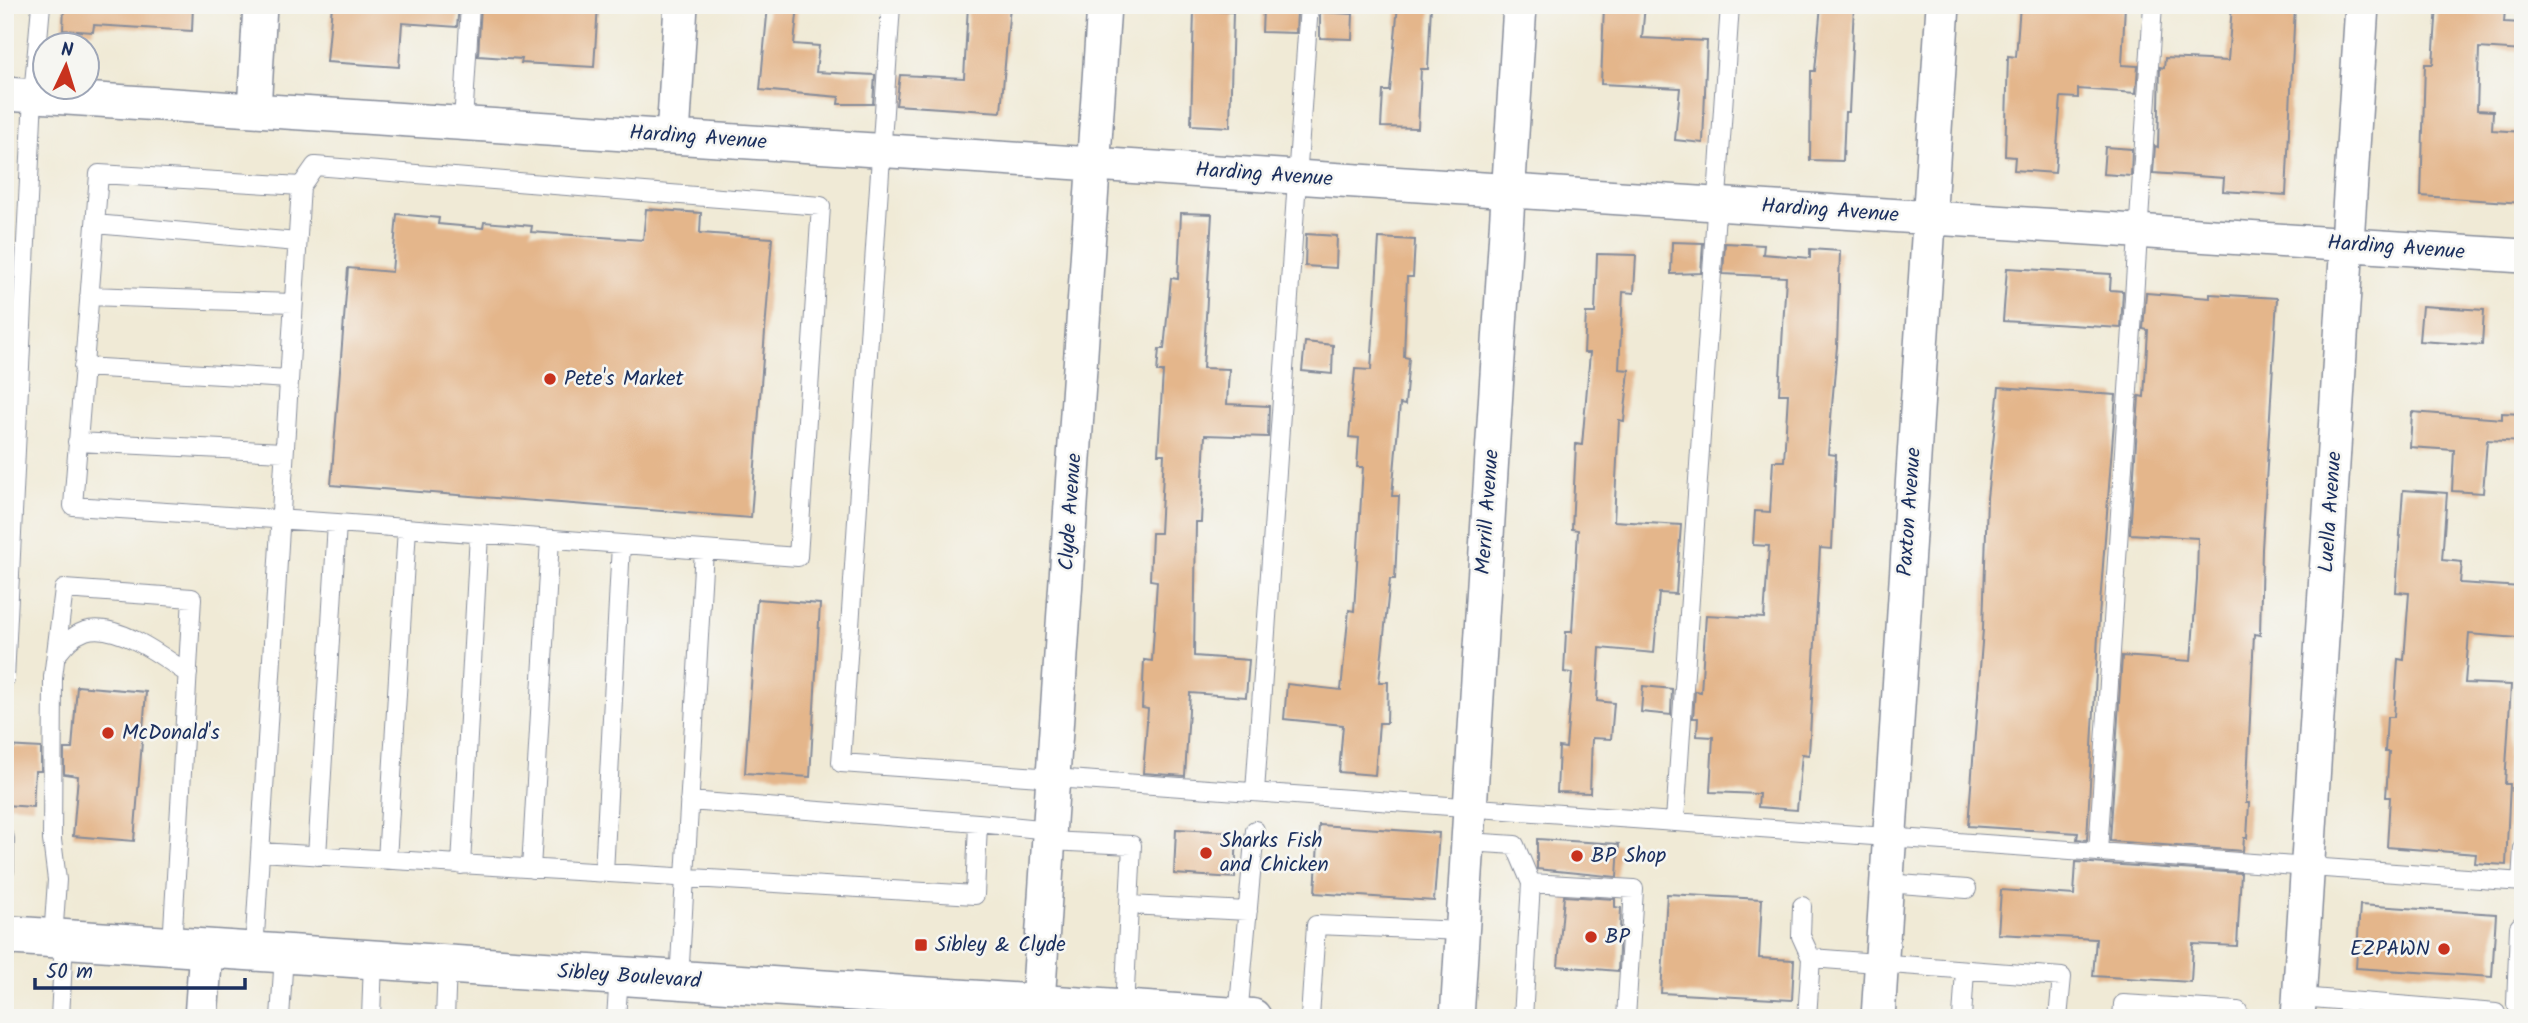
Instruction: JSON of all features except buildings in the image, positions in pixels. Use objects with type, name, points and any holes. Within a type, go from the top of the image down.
[{"type":"main road","name":"Sibley Boulevard","points":[[5,935],[619,976],[1038,1011],[1124,1010],[1252,1018]]},
{"type":"street","points":[[254,110],[260,5]]},
{"type":"street","points":[[673,137],[681,5]]},
{"type":"street","name":"Clyde Avenue","points":[[1038,1011],[1104,5]]},
{"type":"street","name":"Merrill Avenue","points":[[1457,1018],[1520,5]]},
{"type":"street","name":"Paxton Avenue","points":[[1878,1018],[1943,5]]},
{"type":"street","name":"Luella Avenue","points":[[2299,1007],[2362,5]]},
{"type":"street","name":"Harding Avenue","points":[[19,95],[2523,256]]},
{"type":"street","points":[[189,948],[201,1018]]},
{"type":"lane","points":[[5,679],[19,95],[41,5]]},
{"type":"lane","points":[[463,123],[470,5]]},
{"type":"lane","points":[[891,5],[841,763],[1890,835],[2308,869],[2522,882],[2523,848]]},
{"type":"lane","points":[[1255,792],[1309,5]]},
{"type":"lane","points":[[1675,821],[1730,5]]},
{"type":"lane","points":[[2098,852],[2152,5]]},
{"type":"lane","points":[[280,1018],[269,953],[260,852],[280,519],[284,452],[289,379],[293,303],[301,186],[315,166],[821,206],[798,557],[337,523],[280,519],[73,506],[99,174],[301,186]]},
{"type":"lane","points":[[95,224],[297,242]]},
{"type":"lane","points":[[89,296],[293,303]]},
{"type":"lane","points":[[83,367],[289,379]]},
{"type":"lane","points":[[77,442],[284,452]]},
{"type":"lane","points":[[317,856],[337,523]]},
{"type":"lane","points":[[387,860],[407,528]]},
{"type":"lane","points":[[461,865],[479,534]]},
{"type":"lane","points":[[531,869],[550,539]]},
{"type":"lane","points":[[604,873],[621,544]]},
{"type":"lane","points":[[679,981],[704,550]]},
{"type":"lane","points":[[60,1018],[57,880],[52,840],[55,658],[64,589],[192,598],[188,674],[189,948]]},
{"type":"lane","points":[[55,658],[69,639],[86,630],[109,630],[157,651],[188,674]]},
{"type":"lane","points":[[689,802],[978,823],[1132,845],[1124,1010]]},
{"type":"lane","points":[[260,852],[975,895],[978,823]]},
{"type":"lane","points":[[1238,1017],[1255,830]]},
{"type":"lane","points":[[5,838],[5,871]]},
{"type":"lane","points":[[1468,842],[1515,845],[1531,883],[1522,1018]]},
{"type":"lane","points":[[1531,883],[1634,890],[1626,1018]]},
{"type":"lane","points":[[1886,883],[1967,889]]},
{"type":"lane","points":[[1129,905],[1248,911]]},
{"type":"lane","points":[[1802,906],[1801,936],[1811,958],[1807,1018]]},
{"type":"lane","points":[[2523,923],[2519,927],[2516,1004],[2523,1006]]},
{"type":"lane","points":[[1310,1018],[1317,925],[1462,931]]},
{"type":"lane","points":[[1811,958],[2062,977],[2059,1018]]},
{"type":"lane","points":[[371,1018],[373,960]]},
{"type":"lane","points":[[444,1018],[447,965]]},
{"type":"lane","points":[[1962,1018],[1965,970]]},
{"type":"lane","points":[[616,1018],[619,976]]},
{"type":"lane","points":[[2122,1018],[2123,1004],[2238,1011]]},
{"type":"lane","points":[[2299,1007],[2496,1013]]},
{"type":"place","name":"Pete's Market","points":[[550,379]]},
{"type":"place","name":"McDonald's","points":[[108,733]]},
{"type":"place","name":"Sharks Fish and Chicken","points":[[1206,853]]},
{"type":"place","name":"BP Shop","points":[[1577,856]]},
{"type":"place","name":"BP","points":[[1591,937]]},
{"type":"place","name":"Sibley & Clyde","points":[[921,945]]},
{"type":"place","name":"EZPAWN","points":[[2444,949]]}]
